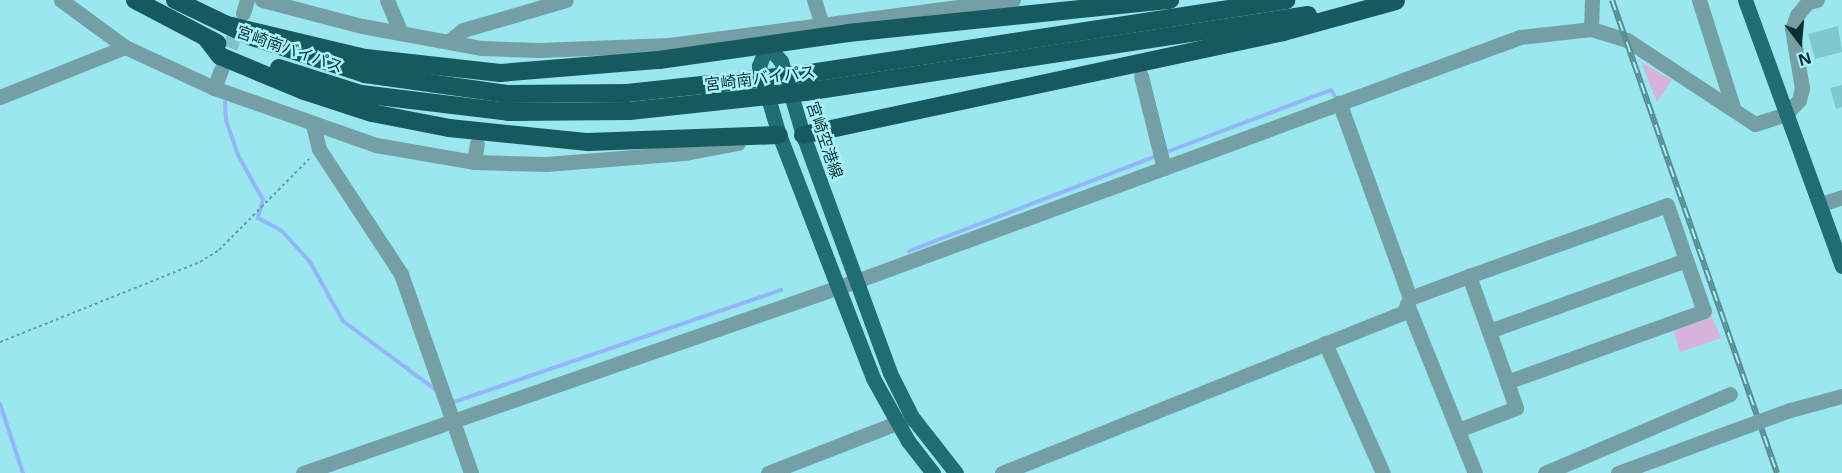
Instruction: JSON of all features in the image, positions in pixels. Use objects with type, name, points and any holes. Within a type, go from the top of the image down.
[{"type":"highway","name":"宮崎南バイパス","points":[[135,0],[206,38],[302,76],[361,94],[508,103],[627,93],[805,83],[1400,1]]},
{"type":"highway","name":"宮崎南バイパス","points":[[175,0],[227,25],[295,53],[365,74],[508,103]]},
{"type":"highway","points":[[227,25],[366,58],[500,73],[659,60],[767,45],[1170,0]]},
{"type":"highway","name":"宮崎南バイパス","points":[[805,83],[1286,0]]},
{"type":"highway","points":[[803,135],[1283,32],[1400,1]]},
{"type":"highway","points":[[206,38],[220,56],[304,91],[372,113],[449,128],[588,142],[779,135]]},
{"type":"main road","points":[[1745,0],[1842,266]]},
{"type":"main road","points":[[767,45],[759,66],[779,135],[873,378],[897,423],[933,473]]},
{"type":"main road","name":"宮崎空港線","points":[[767,45],[781,61],[803,135],[859,280],[890,372],[912,417],[956,473]]},
{"type":"main road","points":[[794,170],[814,165]]},
{"type":"street","points":[[61,0],[125,47],[214,88],[313,125],[376,145],[474,162],[586,163],[685,153],[779,135]]},
{"type":"street","points":[[262,0],[401,33],[449,41],[482,56],[669,45],[970,2],[1013,0]]},
{"type":"street","points":[[387,0],[401,33]]},
{"type":"street","points":[[449,41],[463,30],[566,0]]},
{"type":"street","points":[[814,0],[822,24]]},
{"type":"street","points":[[1591,28],[1593,0]]},
{"type":"street","points":[[1699,0],[1733,107]]},
{"type":"street","points":[[303,473],[859,280],[1521,37],[1591,28],[1627,40],[1733,107],[1746,122],[1755,124],[1786,114],[1799,100],[1802,88],[1792,29],[1797,15],[1808,2],[1817,0]]},
{"type":"street","points":[[0,97],[125,47]]},
{"type":"street","points":[[214,88],[221,70]]},
{"type":"street","points":[[1141,76],[1164,168]]},
{"type":"street","points":[[1339,102],[1409,301],[1475,473]]},
{"type":"street","points":[[313,125],[319,149],[401,274],[455,420],[471,473]]},
{"type":"street","points":[[474,162],[477,144]]},
{"type":"street","points":[[1821,204],[1842,198]]},
{"type":"street","points":[[1002,473],[1404,312],[1409,301],[1469,276],[1666,205],[1704,311],[1507,382]]},
{"type":"street","points":[[1489,331],[1686,260]]},
{"type":"street","points":[[1458,430],[1516,408],[1469,276]]},
{"type":"street","points":[[1325,343],[1383,473]]},
{"type":"street","points":[[1545,473],[1730,394]]},
{"type":"street","points":[[1618,473],[1790,410],[1842,396]]},
{"type":"street","points":[[768,473],[912,417]]},
{"type":"path","points":[[0,342],[200,262],[219,250],[319,149]]},
{"type":"shaded area","points":[[1641,62],[1672,80],[1657,102]]},
{"type":"shaded area","points":[[1711,315],[1721,338],[1680,352],[1673,329]]},
{"type":"building","points":[[1838,26],[1842,52],[1815,59],[1808,34]]},
{"type":"building","points":[[1842,85],[1842,107],[1836,109],[1830,88]]},
{"type":"waterway","points":[[1164,153],[1331,90],[1334,95]]},
{"type":"waterway","points":[[225,102],[226,120],[239,157],[263,200],[258,218],[282,231],[310,262],[343,321],[436,390]]},
{"type":"waterway","points":[[909,251],[1157,156]]},
{"type":"waterway","points":[[451,403],[781,290]]},
{"type":"waterway","points":[[0,404],[23,473]]},
{"type":"tunnel","points":[[222,69],[241,18]]},
{"type":"railway","points":[[1612,0],[1777,473]]}]
